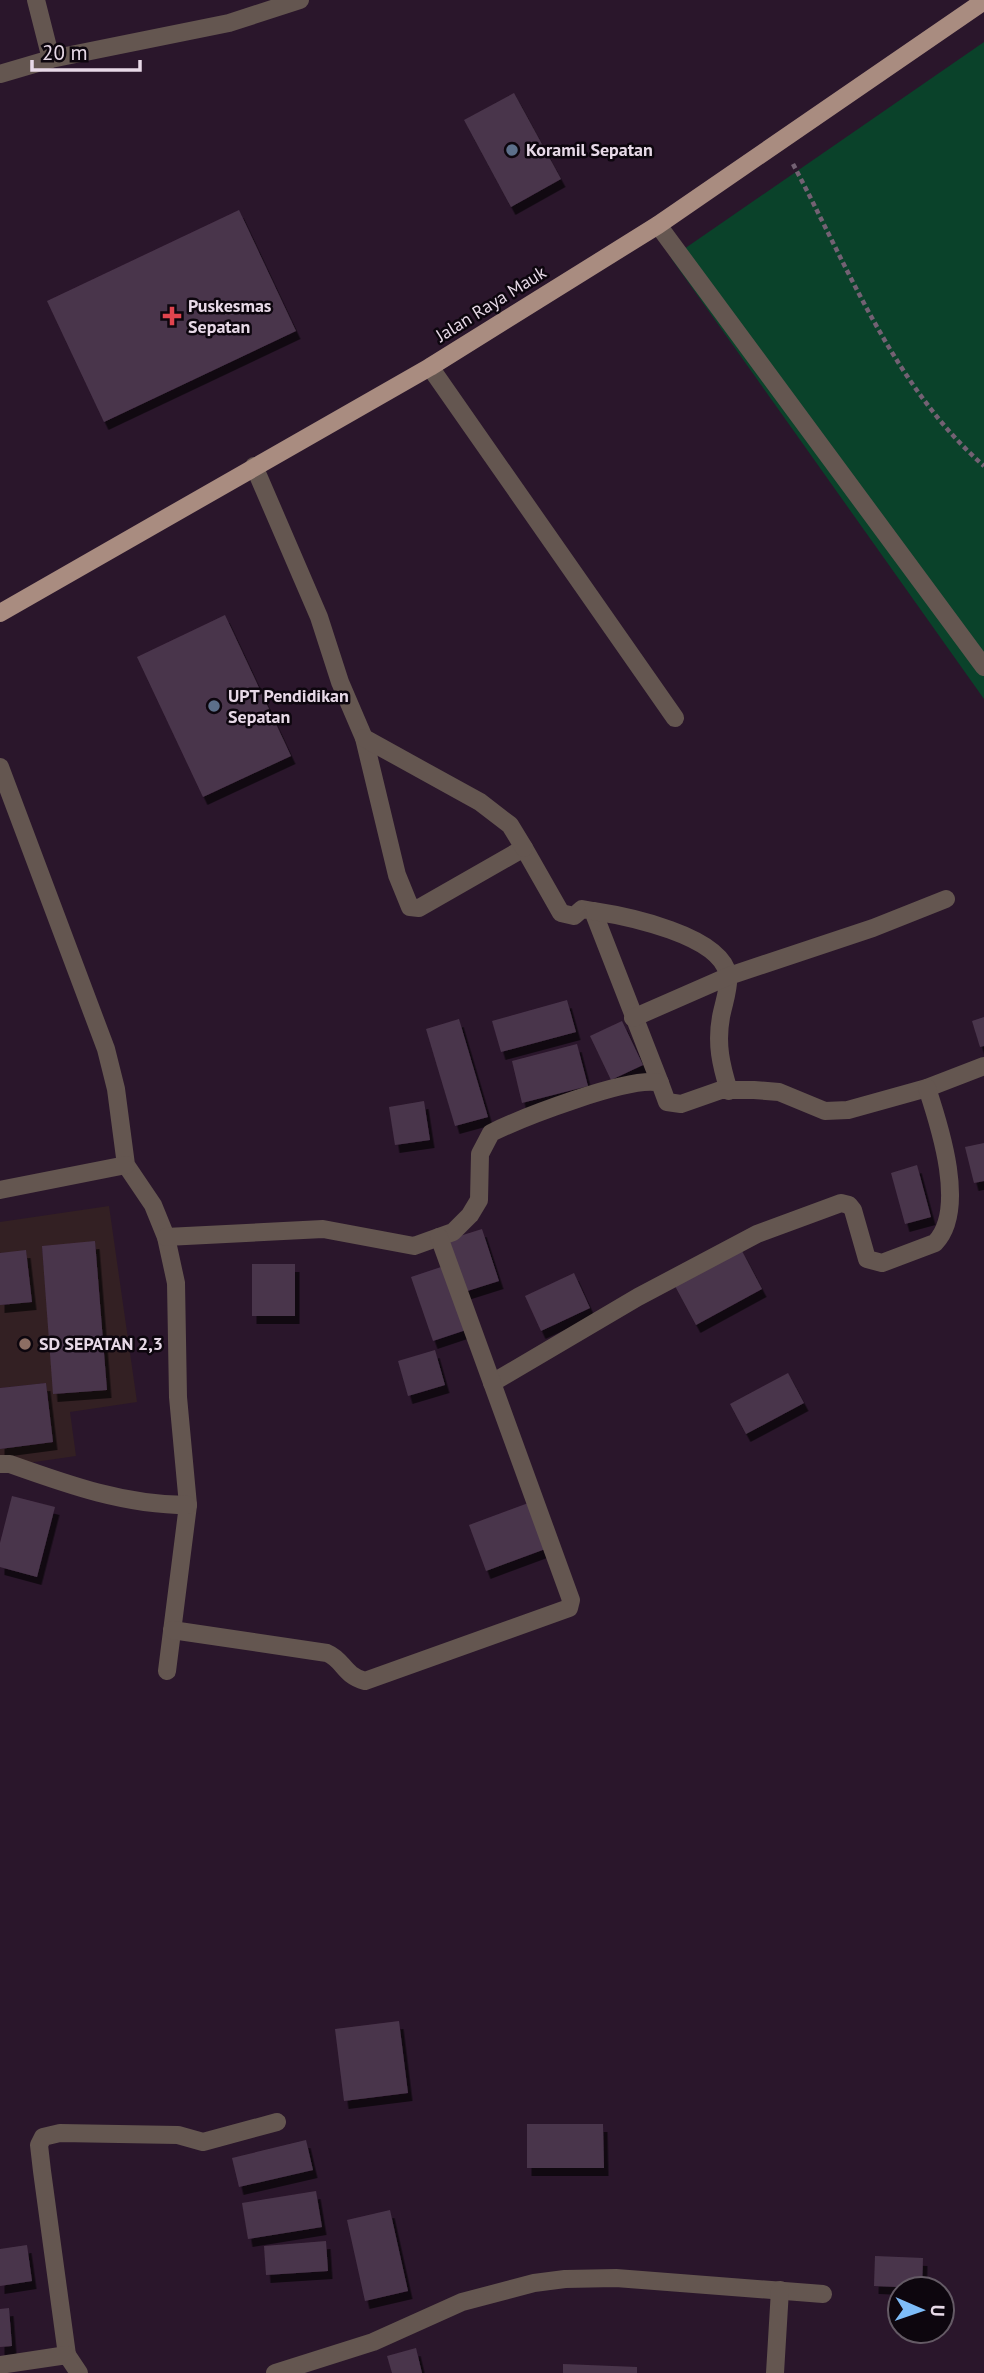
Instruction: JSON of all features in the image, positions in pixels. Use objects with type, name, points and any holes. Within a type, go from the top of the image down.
[{"type":"main road","name":"Jalan Raya Mauk","points":[[0,613],[430,367],[658,225],[782,142],[976,3]]},
{"type":"street","points":[[36,0],[51,59]]},
{"type":"street","points":[[0,74],[51,59],[229,23],[300,0]]},
{"type":"street","points":[[658,225],[984,667]]},
{"type":"street","points":[[430,367],[675,718]]},
{"type":"street","points":[[254,466],[319,617],[340,682],[364,738],[397,875],[410,907],[419,908],[524,848]]},
{"type":"street","points":[[364,738],[480,802],[510,825],[561,913],[574,916],[582,909],[643,919],[667,928],[721,959],[729,976],[719,1032],[719,1058],[729,1091]]},
{"type":"street","points":[[0,767],[106,1049],[117,1088],[127,1165],[153,1205],[166,1237],[176,1283],[178,1396],[188,1505],[167,1671]]},
{"type":"street","points":[[634,1018],[729,976],[851,935],[946,899]]},
{"type":"street","points":[[593,911],[667,1102],[676,1104],[729,1091],[779,1092],[825,1111],[848,1110],[928,1088],[984,1066]]},
{"type":"street","points":[[166,1237],[323,1229],[414,1246],[439,1237],[462,1224],[479,1200],[480,1154],[491,1133],[604,1092],[648,1081],[660,1083]]},
{"type":"street","points":[[492,1383],[638,1297],[757,1234],[841,1203],[849,1205],[853,1210],[867,1259],[881,1263],[935,1244],[948,1221],[951,1201],[940,1125],[928,1088]]},
{"type":"street","points":[[0,1190],[127,1165]]},
{"type":"street","points":[[173,1630],[327,1653],[336,1657],[343,1669],[353,1678],[365,1681],[569,1608],[571,1600],[439,1237]]},
{"type":"street","points":[[0,1464],[10,1464],[74,1488],[129,1501],[150,1505],[188,1505]]},
{"type":"street","points":[[79,2373],[67,2355],[39,2146],[43,2137],[60,2133],[178,2135],[203,2142],[277,2122]]},
{"type":"street","points":[[275,2373],[373,2342],[462,2302],[534,2283],[593,2277],[823,2294]]},
{"type":"street","points":[[775,2373],[780,2290]]},
{"type":"street","points":[[0,2365],[67,2355]]},
{"type":"path","points":[[782,142],[893,353],[937,418],[984,466]]},
{"type":"shaded area","name":"SD SEPATAN 2,3","points":[[109,1206],[137,1402],[70,1412],[76,1456],[0,1467],[0,1449],[53,1442],[46,1383],[0,1388],[0,1305],[32,1302],[26,1251],[0,1253],[0,1222]],"holes":[[[95,1242],[107,1389],[54,1394],[42,1246]]]},
{"type":"green space","points":[[984,42],[984,699],[671,258]]},
{"type":"building","name":"Koramil Sepatan","points":[[514,93],[561,179],[511,207],[464,120]]},
{"type":"building","name":"Puskesmas Sepatan","points":[[239,210],[296,331],[104,422],[47,301]]},
{"type":"building","name":"UPT Pendidikan Sepatan","points":[[225,615],[291,756],[203,797],[137,657]]},
{"type":"building","points":[[567,1000],[576,1032],[501,1052],[492,1021]]},
{"type":"building","points":[[984,1017],[984,1046],[980,1047],[972,1021]]},
{"type":"building","points":[[459,1019],[488,1117],[455,1126],[426,1029]]},
{"type":"building","points":[[622,1021],[643,1065],[611,1080],[590,1036]]},
{"type":"building","points":[[577,1044],[588,1086],[522,1103],[512,1061]]},
{"type":"building","points":[[424,1101],[430,1140],[395,1145],[389,1107]]},
{"type":"building","points":[[984,1143],[984,1181],[974,1183],[965,1147]]},
{"type":"building","points":[[917,1165],[931,1217],[905,1224],[891,1173]]},
{"type":"building","points":[[482,1229],[499,1281],[461,1293],[444,1241]]},
{"type":"building","points":[[95,1241],[107,1390],[53,1394],[42,1246]]},
{"type":"building","points":[[26,1250],[32,1302],[0,1305],[0,1253]]},
{"type":"building","points":[[742,1251],[762,1289],[696,1325],[675,1286]]},
{"type":"building","points":[[252,1264],[295,1264],[295,1316],[252,1316]]},
{"type":"building","points":[[447,1265],[469,1329],[433,1341],[411,1277]]},
{"type":"building","points":[[574,1273],[590,1308],[541,1331],[525,1296]]},
{"type":"building","points":[[435,1350],[445,1385],[408,1396],[398,1361]]},
{"type":"building","points":[[788,1373],[804,1403],[746,1434],[730,1404]]},
{"type":"building","points":[[46,1383],[53,1442],[0,1449],[0,1388]]},
{"type":"building","points":[[12,1496],[55,1507],[37,1577],[0,1567],[0,1543]]},
{"type":"building","points":[[531,1502],[548,1548],[486,1571],[469,1525]]},
{"type":"building","points":[[399,2021],[408,2093],[344,2101],[335,2029]]},
{"type":"building","points":[[527,2124],[603,2124],[604,2168],[527,2168]]},
{"type":"building","points":[[306,2140],[313,2170],[239,2187],[232,2158]]},
{"type":"building","points":[[316,2191],[322,2227],[248,2239],[242,2203]]},
{"type":"building","points":[[390,2210],[408,2291],[365,2301],[347,2220]]},
{"type":"building","points":[[326,2241],[328,2271],[266,2275],[264,2246]]},
{"type":"building","points":[[27,2245],[32,2281],[0,2286],[0,2249]]},
{"type":"building","points":[[875,2256],[923,2258],[922,2275],[886,2275],[886,2286],[874,2286]]},
{"type":"building","points":[[9,2308],[12,2346],[0,2347],[0,2309]]},
{"type":"building","points":[[416,2348],[422,2373],[392,2373],[387,2356]]},
{"type":"building","points":[[563,2364],[637,2367],[637,2373],[563,2373]]},
{"type":"place","name":"Koramil Sepatan","points":[[512,150]]},
{"type":"place","name":"Puskesmas Sepatan","points":[[172,316]]},
{"type":"place","name":"UPT Pendidikan Sepatan","points":[[214,706]]},
{"type":"place","name":"SD SEPATAN 2,3","points":[[25,1344]]}]
